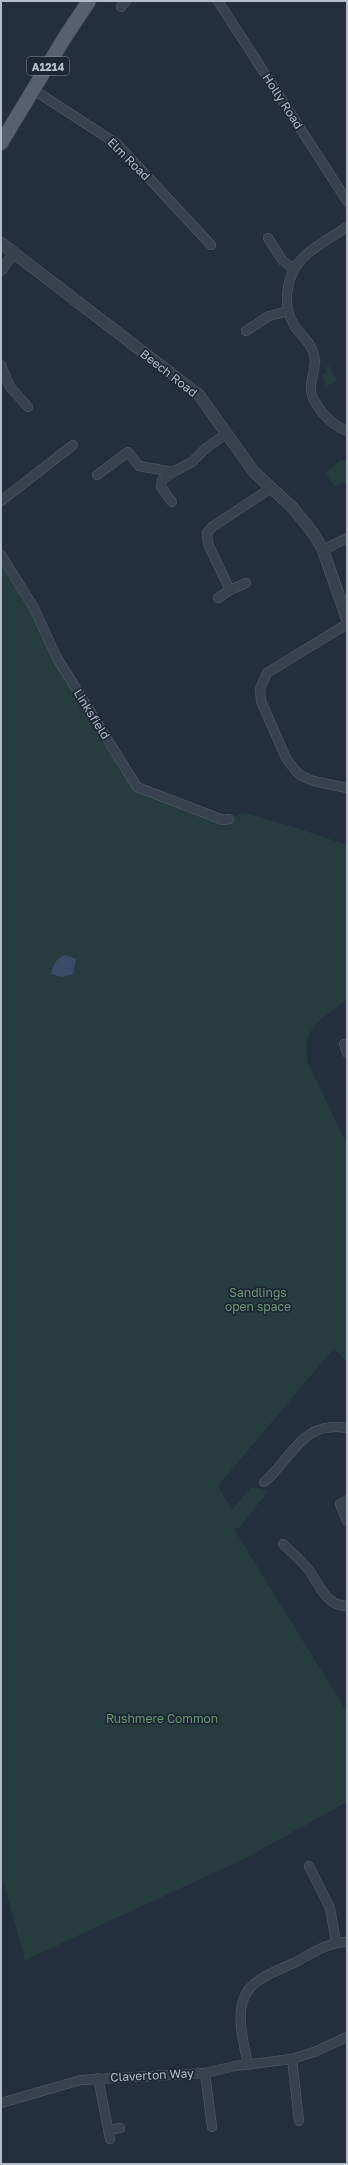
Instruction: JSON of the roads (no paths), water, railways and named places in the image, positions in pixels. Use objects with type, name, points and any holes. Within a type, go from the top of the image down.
[{"type":"main road","name":"A1214","points":[[1,143],[65,36],[89,1]]},
{"type":"street","name":"Holly Road","points":[[218,1],[347,201]]},
{"type":"street","name":"Elm Road","points":[[34,90],[117,144],[210,245]]},
{"type":"street","points":[[347,227],[307,255],[294,269],[286,293],[288,311],[294,326],[311,346],[314,354],[315,364],[311,390],[314,399],[330,421],[347,431]]},
{"type":"street","points":[[268,238],[283,261],[294,269]]},
{"type":"street","name":"Beech Road","points":[[1,243],[192,389],[205,402],[254,472],[303,519],[323,550],[347,619]]},
{"type":"street","points":[[1,271],[14,253]]},
{"type":"street","points":[[246,331],[269,316],[288,311]]},
{"type":"street","points":[[1,365],[10,387],[28,407]]},
{"type":"street","points":[[172,502],[161,487],[162,480],[173,472],[192,462],[205,449],[227,433]]},
{"type":"street","points":[[1,501],[73,445]]},
{"type":"street","points":[[97,475],[128,452],[139,466],[173,472]]},
{"type":"street","points":[[230,590],[208,544],[207,533],[212,527],[271,488]]},
{"type":"street","points":[[323,550],[347,538]]},
{"type":"street","name":"Linksfield","points":[[1,555],[34,608],[58,658],[137,787],[223,820],[229,819]]},
{"type":"street","points":[[218,598],[230,590],[246,583]]},
{"type":"street","points":[[347,624],[274,668],[262,681],[260,690],[261,701],[286,758],[295,770],[300,775],[313,781],[347,788]]},
{"type":"street","points":[[264,1482],[294,1446],[313,1432],[336,1426],[347,1428]]},
{"type":"street","points":[[347,1500],[340,1504],[347,1521]]},
{"type":"street","points":[[283,1544],[307,1568],[328,1599],[338,1605],[347,1606]]},
{"type":"street","points":[[309,1866],[330,1908],[336,1942]]},
{"type":"street","points":[[248,2065],[240,2015],[244,2000],[250,1988],[262,1979],[336,1942],[347,1942]]},
{"type":"street","name":"Claverton Way","points":[[1,2103],[58,2086],[98,2078],[205,2073],[292,2059],[314,2052],[347,2037]]},
{"type":"street","points":[[292,2059],[299,2121]]},
{"type":"street","name":"Claverton Way","points":[[205,2073],[212,2127]]},
{"type":"street","name":"Claverton Way","points":[[98,2078],[110,2140]]},
{"type":"street","points":[[108,2130],[120,2128]]},
{"type":"water","points":[[65,955],[76,959],[73,974],[62,977],[51,974],[55,962]]},
{"type":"park label","name":"Sandlings open space","points":[[258,1299]]},
{"type":"park label","name":"Rushmere Common","points":[[162,1718]]}]
